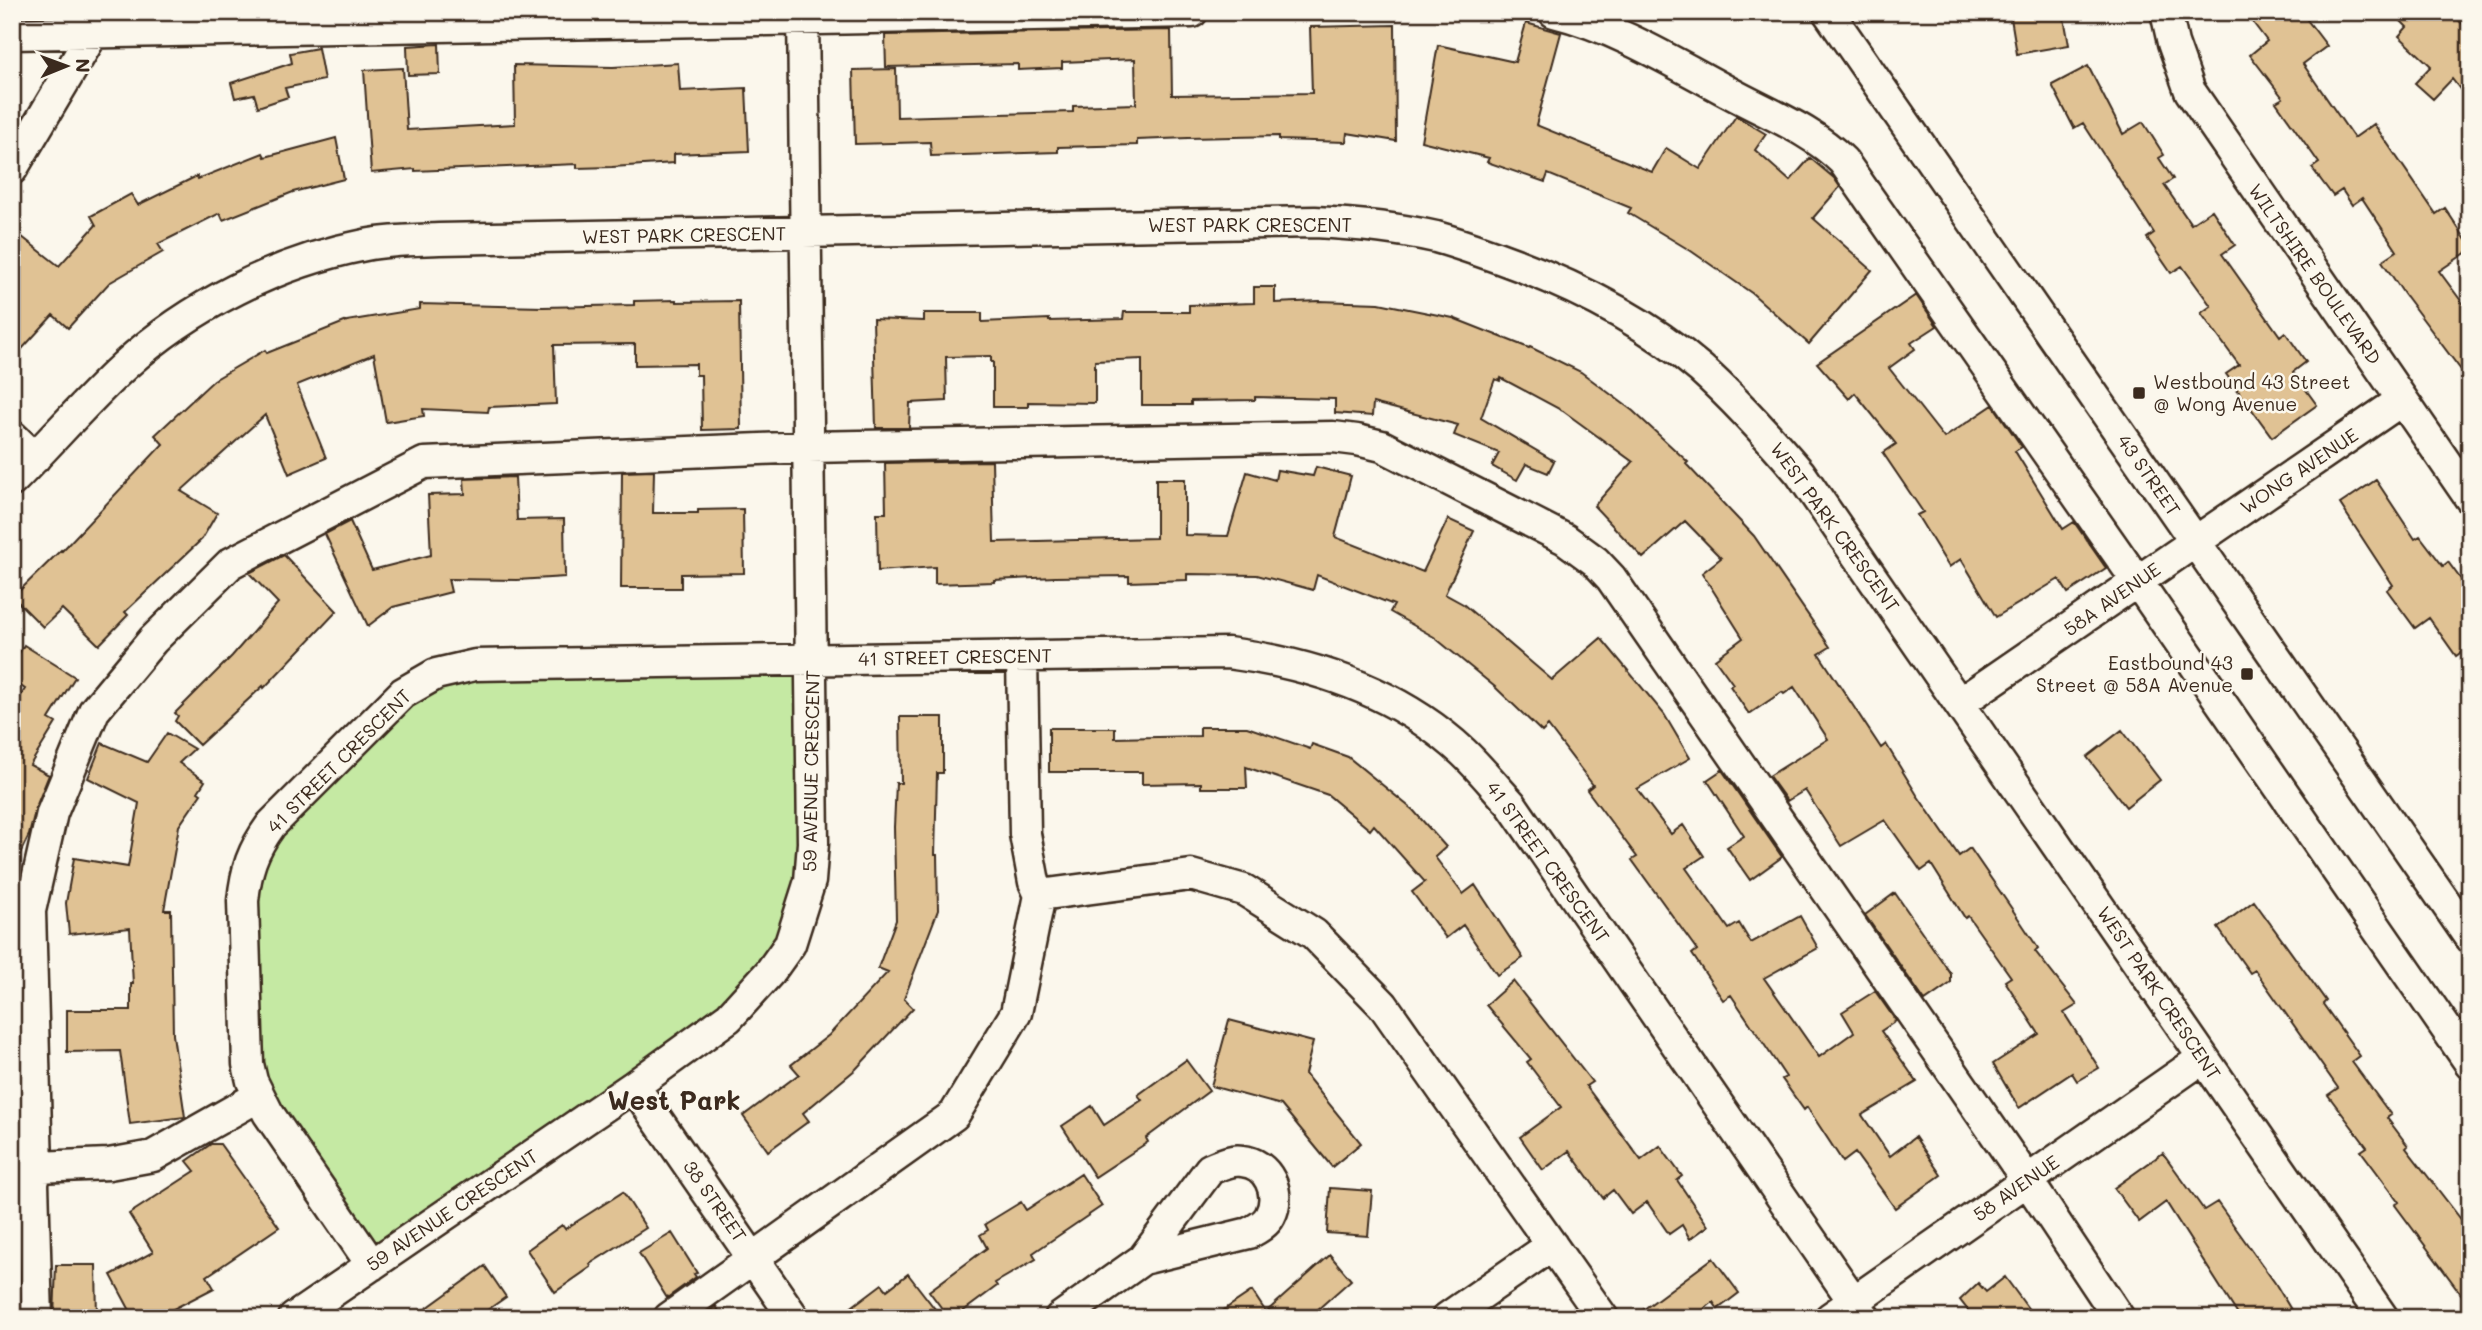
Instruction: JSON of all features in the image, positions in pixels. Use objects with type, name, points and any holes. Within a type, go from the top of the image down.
[{"type":"street","points":[[12,34],[803,16],[1192,12]]},
{"type":"street","points":[[1554,12],[1587,22],[1653,51],[1817,139],[1843,161],[2470,1063]]},
{"type":"street","name":"43 STREET","points":[[1828,12],[2470,937]]},
{"type":"street","name":"WILTSHIRE BOULEVARD","points":[[2166,12],[2173,43],[2190,91],[2470,498]]},
{"type":"street","name":"59 AVENUE CRESCENT","points":[[294,1318],[634,1086],[729,1017],[770,972],[790,944],[810,881],[813,843],[813,659],[803,16]]},
{"type":"street","points":[[12,169],[93,33]]},
{"type":"street","name":"WEST PARK CRESCENT","points":[[12,481],[125,366],[198,309],[282,270],[341,250],[387,242],[1265,222],[1357,224],[1438,238],[1547,276],[1628,316],[1699,368],[1762,428],[1800,473],[2383,1318]]},
{"type":"street","name":"WONG AVENUE","points":[[2195,542],[2402,400]]},
{"type":"street","points":[[12,436],[35,458]]},
{"type":"street","points":[[37,1318],[33,1183],[37,1167],[30,911],[52,813],[94,711],[152,640],[231,563],[424,463],[809,447],[1319,437],[1357,440],[1382,446],[1565,539],[1595,561],[1611,578],[2027,1180],[2119,1318]]},
{"type":"street","name":"58A AVENUE","points":[[1960,704],[2195,542]]},
{"type":"street","name":"41 STREET CRESCENT","points":[[372,1265],[268,1113],[252,1081],[248,1064],[243,901],[250,863],[257,845],[271,825],[402,693],[436,674],[475,666],[1200,652],[1269,658],[1349,681],[1391,701],[1429,724],[1463,752],[1511,804],[1849,1312]]},
{"type":"street","points":[[669,1318],[954,1115],[1016,1013],[1041,895],[1034,883],[1025,834],[1022,656]]},
{"type":"street","points":[[1041,895],[1191,875],[1244,890],[1314,934],[1383,1006],[1603,1318]]},
{"type":"street","name":"58 AVENUE","points":[[1849,1312],[2027,1180],[2203,1058]]},
{"type":"street","name":"38 STREET","points":[[634,1086],[794,1318]]},
{"type":"street","points":[[37,1167],[109,1164],[153,1156],[260,1096]]},
{"type":"street","points":[[1447,1318],[1552,1245]]},
{"type":"street","points":[[1060,1318],[1143,1259]]},
{"type":"green space","points":[[813,659],[813,843],[770,972],[372,1265],[248,1064],[250,863],[421,681]]},
{"type":"building","points":[[2010,12],[2063,12],[2069,45],[2017,54]]},
{"type":"building","points":[[2245,12],[2301,12],[2327,46],[2303,64],[2354,138],[2374,124],[2436,214],[2445,208],[2470,246],[2470,250],[2439,271],[2470,313],[2470,382],[2382,261],[2397,251],[2362,198],[2352,205],[2342,190],[2333,196],[2312,168],[2319,163],[2276,102],[2283,98],[2250,55],[2267,41]]},
{"type":"building","points":[[2392,12],[2450,12],[2470,31],[2470,102],[2452,79],[2433,99],[2415,83],[2431,66],[2399,36],[2407,27]]},
{"type":"building","points":[[1526,23],[1561,33],[1536,125],[1652,172],[1666,148],[1700,169],[1736,116],[1766,134],[1755,150],[1790,181],[1810,158],[1834,178],[1840,187],[1813,218],[1872,270],[1809,344],[1753,294],[1691,251],[1628,213],[1631,208],[1548,174],[1545,182],[1487,162],[1489,158],[1421,141],[1438,45],[1515,62]]},
{"type":"building","points":[[1395,25],[1396,141],[1347,133],[1346,142],[1279,140],[1279,136],[1188,138],[1137,140],[1137,145],[1058,147],[1058,152],[931,156],[930,142],[855,144],[853,70],[896,69],[897,117],[1073,112],[1073,106],[1136,104],[1135,59],[1062,62],[1062,68],[1018,70],[1018,64],[886,67],[885,35],[1171,30],[1172,95],[1312,93],[1310,27]]},
{"type":"building","points":[[439,44],[440,74],[408,75],[407,46]]},
{"type":"building","points":[[318,48],[324,80],[285,88],[288,97],[258,107],[254,94],[235,98],[231,83],[292,63],[290,53]]},
{"type":"building","points":[[678,63],[680,91],[746,88],[749,151],[674,154],[674,163],[612,167],[577,168],[577,164],[371,173],[364,70],[403,68],[407,130],[515,124],[514,65],[613,67]]},
{"type":"building","points":[[2088,66],[2123,134],[2143,122],[2164,155],[2159,158],[2173,179],[2164,185],[2191,224],[2212,210],[2235,245],[2222,254],[2280,336],[2285,332],[2306,362],[2293,372],[2317,405],[2272,437],[2226,374],[2239,365],[2201,313],[2211,306],[2182,266],[2171,273],[2147,238],[2154,233],[2083,123],[2074,128],[2052,85]]},
{"type":"building","points":[[336,138],[344,179],[293,192],[223,220],[220,213],[158,244],[163,252],[109,283],[68,328],[53,315],[12,360],[12,229],[59,266],[96,225],[91,216],[131,194],[138,205],[197,176],[198,179],[263,153],[265,157]]},
{"type":"building","points":[[1254,287],[1275,287],[1275,303],[1379,303],[1453,318],[1530,347],[1581,372],[1633,411],[1688,462],[1686,464],[1754,536],[1830,647],[1819,654],[1881,748],[1886,744],[1959,856],[1970,848],[2038,948],[2035,951],[2077,1005],[2064,1013],[2099,1068],[2077,1081],[2072,1073],[2019,1108],[1993,1064],[2039,1034],[2005,981],[2011,977],[1968,916],[1965,918],[1931,864],[1921,871],[1885,820],[1841,846],[1805,790],[1787,801],[1769,776],[1828,739],[1794,687],[1749,714],[1730,686],[1733,684],[1715,659],[1743,638],[1702,573],[1721,558],[1685,521],[1643,558],[1594,506],[1633,462],[1563,411],[1501,378],[1500,381],[1495,379],[1481,418],[1554,461],[1548,473],[1526,464],[1517,480],[1492,466],[1499,453],[1454,435],[1458,425],[1373,403],[1372,416],[1335,413],[1335,399],[1255,397],[1255,400],[1191,401],[1191,405],[1142,405],[1142,359],[1095,361],[1095,403],[1028,402],[1028,407],[993,407],[991,356],[946,357],[947,401],[910,403],[909,428],[876,428],[873,319],[924,321],[924,313],[982,313],[982,322],[1123,319],[1124,312],[1189,312],[1189,305],[1254,303]]},
{"type":"building","points":[[1916,295],[1937,326],[1911,343],[1915,349],[1889,368],[1944,438],[1993,405],[2022,447],[2015,451],[2063,529],[2074,522],[2106,568],[2068,593],[2059,579],[1996,617],[1961,559],[1949,567],[1917,515],[1923,512],[1883,453],[1896,444],[1855,393],[1849,399],[1817,363]]},
{"type":"building","points":[[634,301],[739,301],[741,429],[702,430],[701,375],[696,375],[696,364],[635,365],[635,344],[554,345],[556,404],[489,407],[488,412],[423,409],[424,416],[386,422],[374,354],[297,385],[326,458],[289,474],[265,415],[181,491],[217,513],[202,539],[125,612],[128,615],[99,645],[62,609],[43,627],[13,597],[62,551],[163,444],[155,435],[214,380],[265,350],[267,353],[347,321],[420,309],[420,304],[543,307],[634,305]]},
{"type":"building","points":[[992,461],[994,542],[1156,538],[1156,479],[1185,479],[1185,535],[1228,536],[1247,472],[1275,480],[1277,470],[1313,476],[1316,467],[1351,476],[1335,537],[1423,572],[1448,519],[1474,531],[1445,594],[1463,604],[1552,680],[1601,638],[1664,714],[1690,758],[1637,789],[1671,834],[1683,825],[1704,856],[1686,868],[1729,929],[1739,923],[1751,943],[1800,916],[1818,948],[1764,978],[1819,1057],[1854,1032],[1842,1012],[1875,991],[1896,1021],[1881,1031],[1917,1082],[1862,1115],[1890,1156],[1915,1137],[1941,1175],[1895,1208],[1855,1153],[1843,1162],[1807,1107],[1804,1110],[1782,1079],[1786,1077],[1731,995],[1723,1000],[1692,954],[1697,950],[1632,860],[1637,857],[1587,790],[1593,785],[1548,726],[1542,732],[1495,687],[1434,637],[1390,612],[1394,605],[1317,575],[1313,590],[1257,575],[1187,574],[1187,580],[1129,582],[1129,576],[1055,577],[935,584],[935,567],[878,571],[877,513],[886,513],[885,463]]},
{"type":"building","points":[[654,471],[653,513],[743,509],[744,573],[681,574],[681,588],[621,588],[622,472]]},
{"type":"building","points":[[515,477],[517,520],[564,519],[565,577],[517,580],[448,579],[451,592],[393,607],[368,626],[325,534],[350,521],[372,570],[431,555],[428,495],[465,494],[464,479]]},
{"type":"building","points":[[2376,480],[2415,539],[2420,536],[2443,566],[2448,562],[2468,589],[2461,595],[2470,607],[2470,646],[2456,656],[2429,618],[2415,628],[2387,590],[2393,585],[2340,504]]},
{"type":"building","points":[[284,555],[337,611],[264,688],[263,686],[199,745],[175,721],[178,716],[175,713],[232,656],[278,603],[249,573]]},
{"type":"building","points":[[24,645],[75,677],[49,719],[56,723],[30,765],[49,775],[36,807],[29,835],[12,870],[12,709],[25,689],[12,680],[12,665]]},
{"type":"building","points":[[900,717],[943,717],[943,773],[937,773],[935,855],[938,910],[904,999],[913,1008],[856,1069],[803,1113],[809,1121],[768,1151],[743,1116],[799,1074],[791,1065],[829,1035],[888,972],[878,968],[896,920],[894,827],[896,783],[901,783]]},
{"type":"building","points":[[1200,727],[1247,727],[1310,749],[1312,744],[1348,757],[1413,810],[1446,847],[1435,857],[1463,894],[1475,885],[1523,958],[1497,975],[1463,925],[1446,938],[1412,892],[1425,882],[1374,825],[1370,830],[1328,795],[1246,767],[1247,788],[1201,788],[1201,783],[1142,784],[1142,772],[1049,772],[1049,728],[1115,728],[1115,738],[1200,736]]},
{"type":"building","points":[[2122,730],[2160,780],[2126,807],[2087,757]]},
{"type":"building","points":[[167,733],[194,749],[179,763],[205,781],[198,792],[201,794],[179,826],[164,910],[171,910],[173,1035],[185,1117],[130,1124],[120,1051],[67,1052],[67,1010],[131,1010],[133,984],[130,928],[69,934],[66,903],[74,858],[128,867],[139,803],[88,778],[102,743],[147,762]]},
{"type":"building","points":[[1722,770],[1782,857],[1750,880],[1727,847],[1744,836],[1707,780]]},
{"type":"building","points":[[1895,893],[1951,974],[1951,983],[1925,1001],[1865,915]]},
{"type":"building","points":[[2254,901],[2326,1001],[2323,1004],[2360,1056],[2352,1062],[2391,1115],[2387,1118],[2408,1146],[2406,1148],[2470,1231],[2470,1306],[2395,1205],[2399,1202],[2361,1151],[2367,1147],[2328,1095],[2338,1088],[2255,970],[2250,973],[2218,928]]},
{"type":"building","points":[[1513,981],[1592,1082],[1586,1086],[1641,1160],[1660,1146],[1682,1176],[1677,1180],[1708,1226],[1690,1239],[1682,1225],[1669,1234],[1647,1202],[1631,1214],[1613,1190],[1603,1198],[1569,1151],[1543,1170],[1520,1137],[1561,1107],[1527,1062],[1531,1059],[1486,1005]]},
{"type":"building","points":[[1229,1020],[1313,1042],[1305,1074],[1361,1143],[1332,1167],[1281,1105],[1211,1086]]},
{"type":"building","points":[[1186,1060],[1209,1091],[1146,1138],[1148,1142],[1095,1177],[1062,1126],[1092,1106],[1104,1125],[1142,1100],[1138,1095]]},
{"type":"building","points":[[211,1144],[220,1144],[279,1227],[207,1276],[214,1288],[156,1318],[134,1318],[111,1275],[153,1252],[129,1214],[195,1171],[187,1161]]},
{"type":"building","points":[[2163,1153],[2204,1210],[2217,1202],[2275,1283],[2296,1318],[2240,1318],[2166,1202],[2139,1222],[2114,1188]]},
{"type":"building","points":[[1081,1174],[1102,1206],[1033,1253],[1036,1259],[995,1283],[997,1286],[954,1318],[949,1318],[929,1291],[987,1248],[980,1235],[988,1230],[985,1224],[1021,1202],[1026,1210]]},
{"type":"building","points":[[1330,1188],[1372,1191],[1368,1236],[1327,1233]]},
{"type":"building","points":[[623,1192],[646,1228],[590,1264],[591,1267],[555,1292],[527,1250],[562,1225],[565,1229]]},
{"type":"building","points":[[672,1233],[697,1273],[694,1274],[696,1277],[667,1298],[639,1253]]},
{"type":"building","points":[[1330,1255],[1351,1280],[1308,1318],[1212,1318],[1252,1291],[1266,1312]]},
{"type":"building","points":[[1713,1258],[1739,1293],[1718,1309],[1713,1302],[1693,1318],[1632,1318]]},
{"type":"building","points":[[56,1265],[96,1265],[97,1318],[54,1318]]},
{"type":"building","points":[[485,1266],[506,1297],[476,1318],[413,1318]]},
{"type":"building","points":[[908,1274],[935,1309],[923,1318],[837,1318],[882,1284],[887,1290]]},
{"type":"building","points":[[2005,1277],[2035,1318],[1974,1318],[1960,1300],[1978,1283],[1986,1292]]},
{"type":"building","points":[[12,1297],[19,1297],[19,1318],[12,1318]]},
{"type":"building","points":[[716,1306],[723,1318],[700,1318]]},
{"type":"place","name":"Westbound 43 Street @ Wong Avenue","points":[[2139,393]]},
{"type":"place","name":"Eastbound 43 Street @ 58A Avenue","points":[[2247,674]]},
{"type":"district","name":"West Park","points":[[674,1101]]}]
